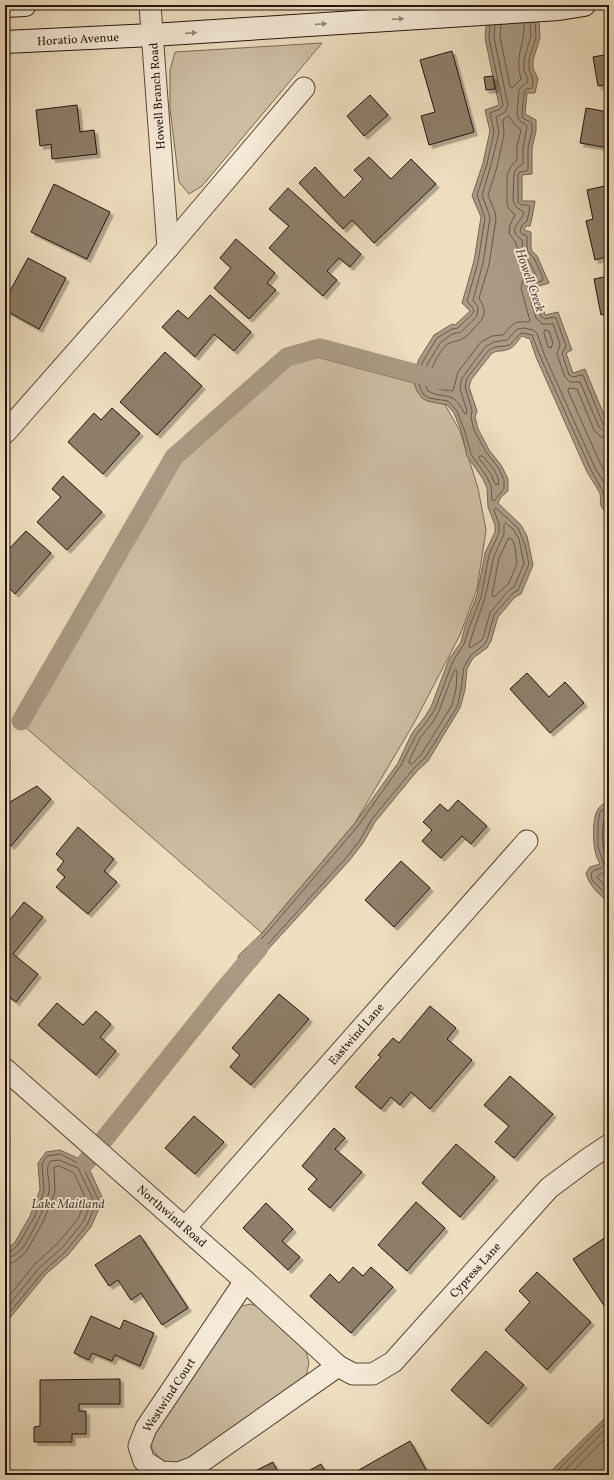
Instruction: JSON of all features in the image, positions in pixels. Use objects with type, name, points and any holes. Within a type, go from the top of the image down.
[{"type":"main road","points":[[5,6],[25,5]]},
{"type":"main road","name":"Howell Branch Road","points":[[152,35],[559,9],[584,5]]},
{"type":"main road","name":"Horatio Avenue","points":[[5,42],[152,35]]},
{"type":"street","points":[[150,5],[152,35]]},
{"type":"street","name":"Howell Branch Road","points":[[152,35],[168,248]]},
{"type":"street","points":[[5,433],[168,248],[304,88]]},
{"type":"street","name":"Eastwind Lane","points":[[186,1228],[527,841]]},
{"type":"street","name":"Northwind Road","points":[[5,1069],[186,1228],[338,1366]]},
{"type":"street","name":"Cypress Lane","points":[[338,1366],[353,1374],[373,1374],[393,1362],[549,1188],[609,1145]]},
{"type":"street","name":"Westwind Court","points":[[244,1280],[146,1428],[139,1446],[144,1461],[161,1472],[179,1472],[194,1467],[338,1366]]},
{"type":"shaded area","points":[[322,43],[202,186],[189,194],[179,182],[170,109],[170,70],[175,52]]},
{"type":"shaded area","points":[[294,351],[436,389],[460,431],[478,488],[486,530],[477,589],[460,635],[414,723],[355,823],[262,933],[17,720],[173,458]]},
{"type":"shaded area","points":[[251,1304],[259,1307],[306,1351],[309,1363],[306,1376],[188,1460],[175,1464],[161,1460],[152,1449],[151,1438],[241,1306]]},
{"type":"water","name":"Howell Creek","points":[[488,5],[538,5],[540,38],[533,60],[533,68],[538,79],[535,93],[527,93],[525,114],[536,120],[536,131],[532,148],[532,174],[522,175],[522,201],[535,201],[530,226],[526,226],[524,230],[531,232],[532,251],[537,256],[549,283],[536,287],[545,315],[558,312],[572,350],[566,353],[573,373],[585,369],[609,427],[609,537],[606,532],[606,513],[601,506],[600,493],[587,472],[536,357],[530,339],[522,336],[511,348],[492,353],[471,380],[469,387],[477,411],[475,417],[478,429],[489,450],[501,465],[508,479],[508,491],[501,497],[498,503],[521,525],[527,536],[533,565],[521,594],[515,597],[498,617],[491,641],[487,648],[473,658],[467,669],[465,690],[460,708],[428,761],[418,770],[375,822],[363,843],[349,861],[250,969],[239,967],[236,964],[239,955],[262,933],[355,823],[398,763],[412,733],[431,707],[449,659],[461,642],[465,626],[477,595],[485,553],[495,532],[495,525],[488,507],[487,488],[483,479],[467,456],[462,433],[454,413],[447,405],[427,401],[422,398],[417,391],[412,378],[419,359],[434,335],[452,324],[455,325],[470,311],[462,303],[474,261],[481,217],[472,196],[483,163],[490,131],[485,110],[499,105],[485,38]]},
{"type":"water","points":[[609,800],[609,903],[592,886],[586,873],[590,867],[600,864],[596,856],[594,845],[594,820],[598,809]]},
{"type":"water","name":"Lake Maitland","points":[[60,1150],[86,1162],[103,1199],[91,1227],[68,1255],[46,1274],[5,1324],[5,1251],[15,1242],[30,1216],[40,1190],[38,1163],[46,1152]]},
{"type":"water","points":[[609,1414],[609,1475],[547,1475],[548,1474]]},
{"type":"building","points":[[452,51],[474,132],[429,145],[421,116],[435,112],[420,60]]},
{"type":"building","points":[[609,54],[609,84],[598,86],[593,57]]},
{"type":"building","points":[[493,76],[495,89],[486,90],[484,77]]},
{"type":"building","points":[[370,95],[388,115],[364,136],[347,116]]},
{"type":"building","points":[[77,105],[80,132],[94,130],[97,154],[52,159],[51,144],[40,146],[36,110]]},
{"type":"building","points":[[586,108],[609,112],[609,148],[580,143]]},
{"type":"building","points":[[369,157],[391,179],[411,159],[436,184],[374,243],[352,220],[343,229],[299,183],[315,167],[344,198],[363,179],[354,170]]},
{"type":"building","points":[[54,184],[110,212],[87,259],[31,232]]},
{"type":"building","points":[[609,185],[609,256],[595,260],[586,221],[593,219],[587,190]]},
{"type":"building","points":[[288,188],[361,254],[350,267],[339,258],[327,271],[337,280],[323,296],[269,248],[289,226],[269,209]]},
{"type":"building","points":[[236,239],[275,273],[267,283],[276,290],[249,319],[214,288],[231,268],[220,258]]},
{"type":"building","points":[[28,258],[66,278],[39,329],[5,310],[5,300]]},
{"type":"building","points":[[609,276],[609,313],[601,315],[594,279]]},
{"type":"building","points":[[210,295],[251,332],[234,351],[214,334],[195,357],[162,327],[178,310],[188,319]]},
{"type":"building","points":[[165,352],[202,386],[157,435],[120,402]]},
{"type":"building","points":[[112,408],[140,433],[103,474],[68,442],[94,413],[101,420]]},
{"type":"building","points":[[63,476],[102,512],[67,550],[37,522],[61,497],[52,489]]},
{"type":"building","points":[[26,531],[51,553],[15,594],[5,584],[5,549],[7,551]]},
{"type":"building","points":[[527,673],[549,697],[565,682],[584,703],[550,733],[510,689]]},
{"type":"building","points":[[37,786],[51,799],[11,846],[5,841],[5,805]]},
{"type":"building","points":[[458,800],[487,826],[471,844],[462,836],[441,858],[422,841],[432,830],[423,822],[440,804],[448,811]]},
{"type":"building","points":[[78,827],[114,859],[104,871],[117,882],[88,914],[56,887],[65,877],[57,870],[64,861],[56,854]]},
{"type":"building","points":[[401,861],[430,888],[394,927],[365,900]]},
{"type":"building","points":[[24,902],[43,917],[13,954],[38,974],[16,1002],[5,994],[5,926]]},
{"type":"building","points":[[279,994],[309,1019],[251,1085],[230,1067],[240,1055],[232,1048]]},
{"type":"building","points":[[57,1003],[83,1025],[96,1011],[111,1024],[100,1037],[116,1051],[96,1075],[38,1025]]},
{"type":"building","points":[[430,1006],[456,1028],[447,1039],[472,1060],[430,1109],[411,1092],[400,1105],[391,1097],[381,1109],[355,1087],[381,1057],[378,1055],[393,1038],[399,1043]]},
{"type":"building","points":[[510,1076],[553,1114],[514,1158],[495,1142],[509,1126],[484,1105]]},
{"type":"building","points":[[194,1116],[224,1142],[195,1174],[165,1148]]},
{"type":"building","points":[[334,1128],[345,1138],[335,1149],[362,1172],[330,1208],[308,1189],[317,1179],[302,1166]]},
{"type":"building","points":[[456,1144],[495,1177],[460,1217],[422,1183]]},
{"type":"building","points":[[416,1202],[445,1228],[407,1271],[378,1245]]},
{"type":"building","points":[[266,1203],[293,1229],[282,1241],[300,1257],[288,1270],[243,1228]]},
{"type":"building","points":[[140,1235],[188,1308],[162,1325],[141,1293],[131,1300],[118,1280],[109,1286],[95,1265]]},
{"type":"building","points":[[609,1235],[609,1313],[573,1259]]},
{"type":"building","points":[[353,1267],[363,1276],[371,1267],[393,1287],[351,1333],[310,1296],[330,1274],[339,1283]]},
{"type":"building","points":[[537,1272],[591,1322],[547,1370],[505,1330],[530,1302],[519,1291]]},
{"type":"building","points":[[91,1316],[120,1329],[124,1320],[154,1333],[140,1366],[115,1355],[112,1361],[92,1353],[89,1360],[74,1353]]},
{"type":"building","points":[[486,1351],[524,1385],[488,1424],[451,1390]]},
{"type":"building","points":[[120,1379],[120,1404],[79,1404],[79,1411],[86,1411],[86,1434],[72,1434],[72,1442],[34,1442],[34,1427],[40,1426],[40,1380]]},
{"type":"building","points":[[410,1441],[429,1475],[350,1475]]},
{"type":"building","points":[[273,1462],[279,1475],[257,1475],[255,1471]]},
{"type":"building","points":[[321,1464],[327,1475],[301,1475]]},
{"type":"waterway","points":[[21,721],[174,457],[287,357],[320,348],[440,380]]},
{"type":"waterway","points":[[86,1162],[221,993],[259,948]]}]
